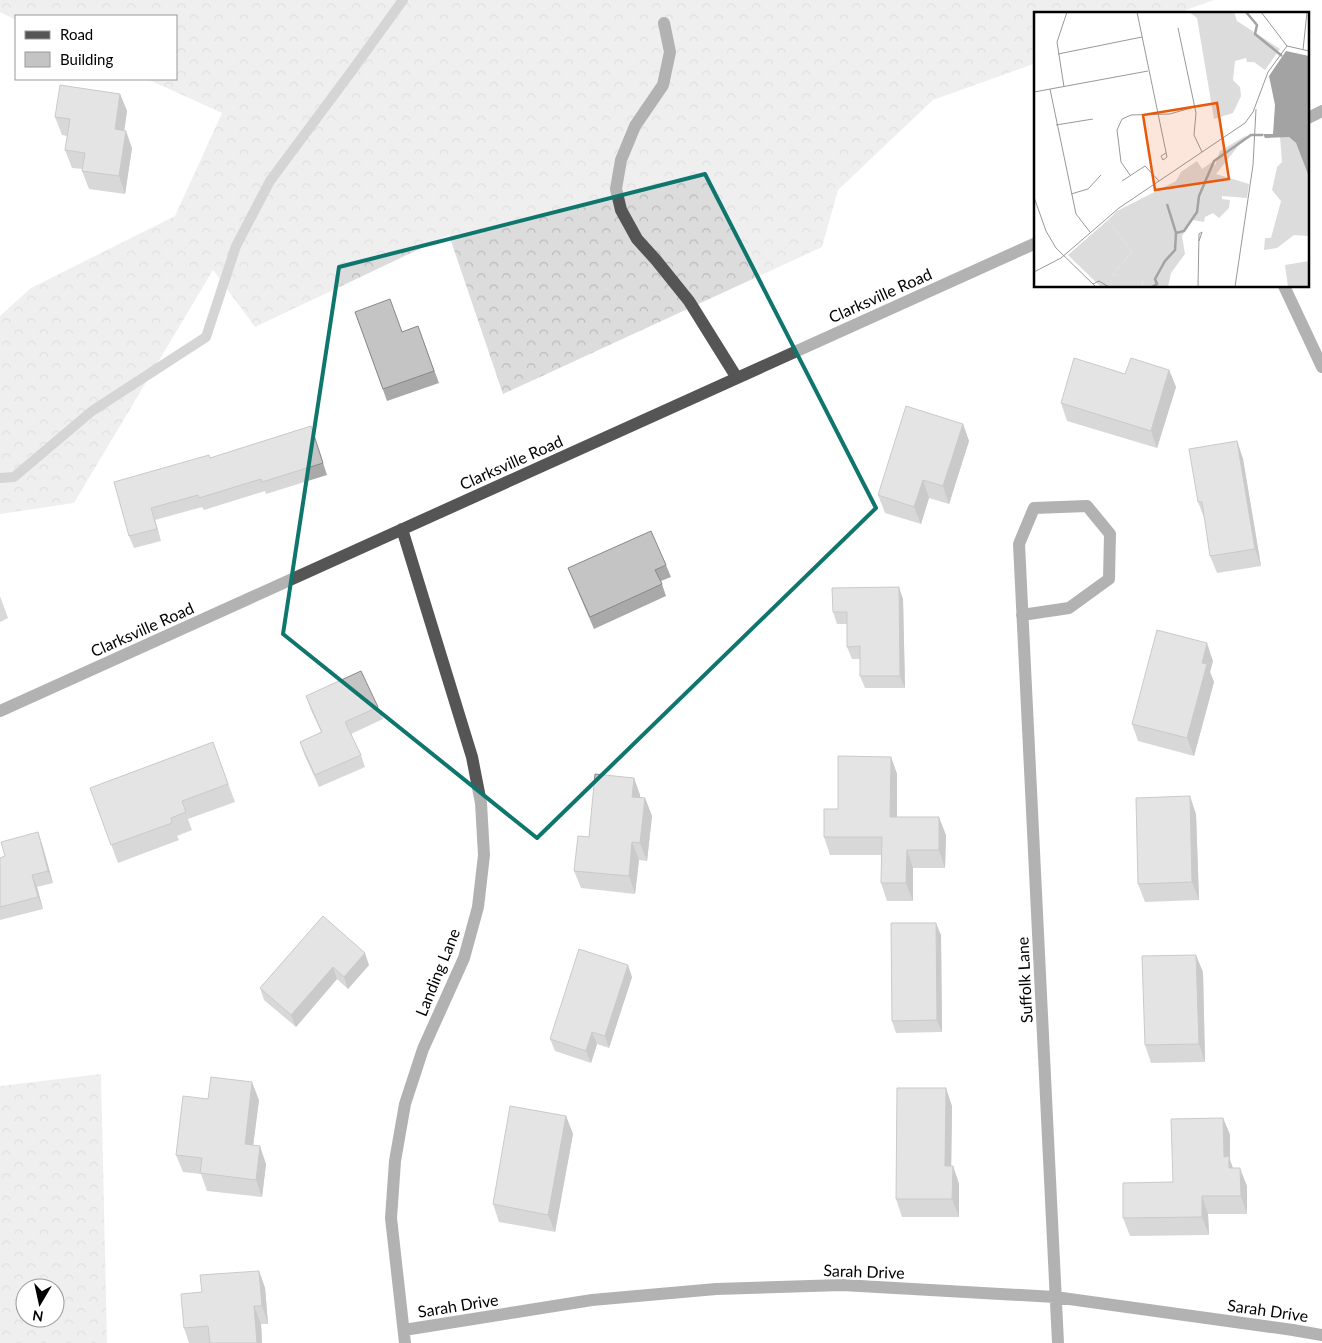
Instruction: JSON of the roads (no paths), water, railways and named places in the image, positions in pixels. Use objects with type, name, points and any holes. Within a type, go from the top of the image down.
[{"type":"street","points":[[664,23],[670,52],[663,85],[635,126],[621,160],[616,189],[621,210],[638,239],[689,301],[738,378]]},
{"type":"street","points":[[1310,117],[1322,112]]},
{"type":"street","name":"Clarksville Road","points":[[0,711],[1034,244]]},
{"type":"street","points":[[1285,288],[1322,367]]},
{"type":"street","name":"Suffolk Lane","points":[[1022,615],[1069,608],[1108,579],[1110,534],[1086,506],[1034,508],[1019,544],[1022,615],[1055,1298],[1058,1343]]},
{"type":"street","name":"Landing Lane","points":[[402,530],[472,757],[481,803],[484,855],[478,907],[464,958],[423,1049],[405,1104],[395,1161],[391,1218],[405,1337]]},
{"type":"street","name":"Sarah Drive","points":[[405,1337],[592,1300],[716,1289],[842,1285],[1055,1298],[1322,1335]]},
{"type":"waterway","points":[[0,478],[14,477],[92,411],[206,337],[236,246],[270,181],[403,0]]}]
